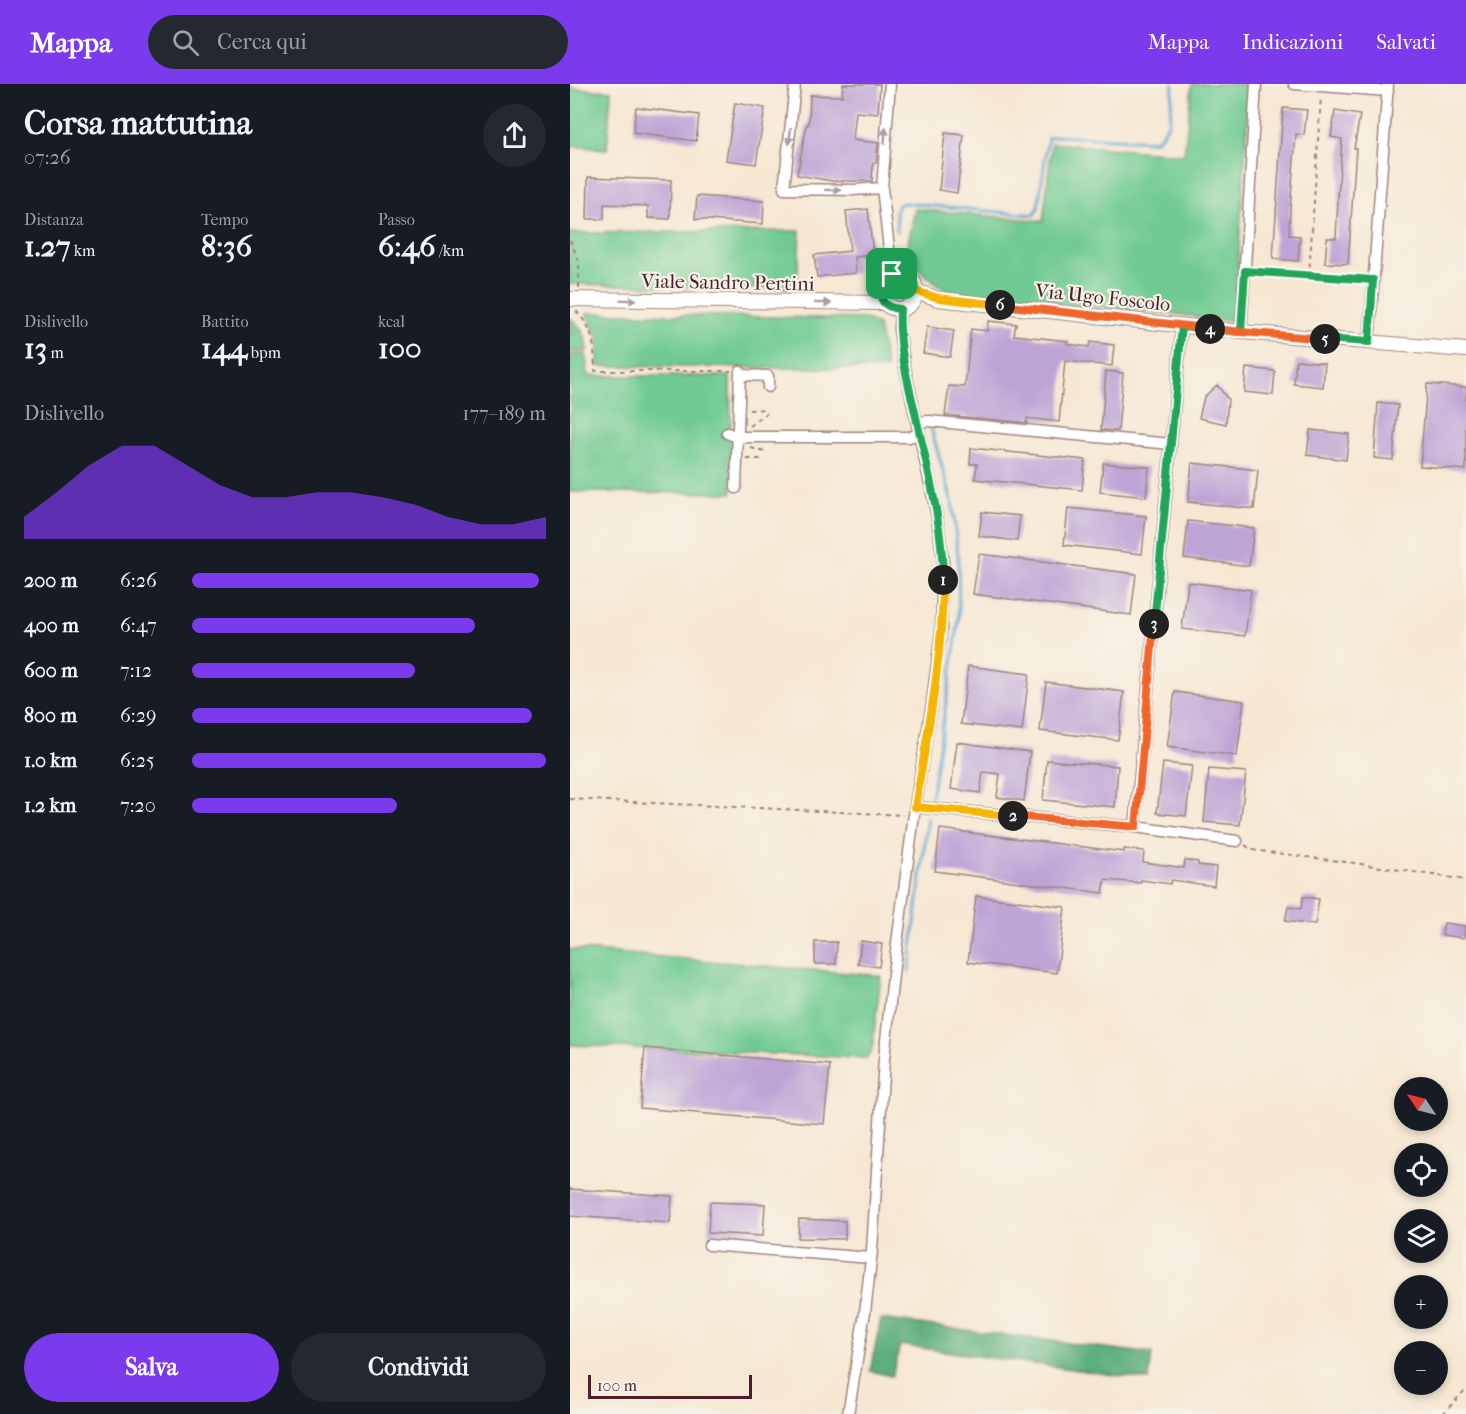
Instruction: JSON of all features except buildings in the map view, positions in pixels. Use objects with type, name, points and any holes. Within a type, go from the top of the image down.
[{"type":"main road","points":[[892,274],[907,275],[915,285],[916,291],[911,304],[900,309],[889,307],[884,303],[880,291],[882,283],[892,274]]},
{"type":"main road","name":"Via Ugo Foscolo","points":[[916,291],[938,298],[1182,326],[1466,350]]},
{"type":"main road","name":"Viale Sandro Pertini","points":[[575,302],[884,303]]},
{"type":"street","points":[[795,84],[784,189],[882,188]]},
{"type":"street","points":[[890,84],[882,188],[892,274]]},
{"type":"street","points":[[1241,332],[1256,84]]},
{"type":"street","points":[[1294,84],[1388,87],[1369,342]]},
{"type":"street","points":[[848,1414],[865,1312],[871,1258],[884,1059],[914,811],[933,699],[943,594],[943,561],[937,516],[905,368],[899,330],[900,309]]},
{"type":"street","points":[[1136,827],[1182,326]]},
{"type":"street","points":[[736,488],[737,459],[733,435],[739,410],[740,373],[768,376],[768,387]]},
{"type":"street","points":[[917,422],[929,421],[1171,444]]},
{"type":"street","points":[[733,435],[909,437],[919,434]]},
{"type":"street","points":[[914,811],[1136,827],[1237,841]]},
{"type":"street","points":[[709,1245],[871,1258]]},
{"type":"path","points":[[1309,276],[1322,86]]},
{"type":"path","points":[[570,240],[579,261],[575,302],[589,327],[594,342],[595,371],[740,373]]},
{"type":"path","points":[[1245,271],[1373,280]]},
{"type":"path","points":[[739,410],[767,411],[751,426]]},
{"type":"path","points":[[755,450],[765,452]]},
{"type":"path","points":[[737,459],[765,459]]},
{"type":"path","points":[[570,799],[914,811]]},
{"type":"path","points":[[1237,841],[1252,850],[1466,880]]},
{"type":"path","points":[[1443,1414],[1465,1391]]},
{"type":"green space","points":[[1192,84],[1250,84],[1234,322],[1176,314],[954,295],[937,285],[905,258],[915,209],[1043,221],[1052,143],[1184,155]]},
{"type":"green space","points":[[570,88],[611,91],[607,149],[570,146]]},
{"type":"green space","points":[[800,231],[797,289],[570,284],[570,233]]},
{"type":"green space","points":[[587,313],[865,319],[878,326],[887,369],[598,366],[598,336]]},
{"type":"green space","points":[[570,318],[583,332],[587,351],[570,352]]},
{"type":"green space","points":[[586,354],[588,376],[730,376],[732,493],[570,492],[570,355]]},
{"type":"green space","points":[[570,949],[881,976],[872,1050],[867,1058],[570,1045]]},
{"type":"green space","points":[[881,1319],[1152,1354],[1149,1380],[900,1345],[892,1376],[870,1371]]},
{"type":"waterway","points":[[897,232],[896,212],[898,205],[903,203],[1034,215],[1038,209],[1048,138],[1056,136],[1154,141],[1165,130],[1168,123],[1173,84]]},
{"type":"waterway","points":[[930,425],[952,501],[958,556],[959,620],[931,798]]},
{"type":"waterway","points":[[909,971],[928,818]]},
{"type":"route","points":[[892,274],[882,283],[881,297],[889,307],[900,309],[899,330],[905,368],[933,494],[943,561],[941,632],[915,807],[1136,827],[1182,326],[1241,332],[1245,271],[1373,280],[1369,342],[1241,332],[938,298],[916,291],[915,285],[907,275],[892,274]]}]
